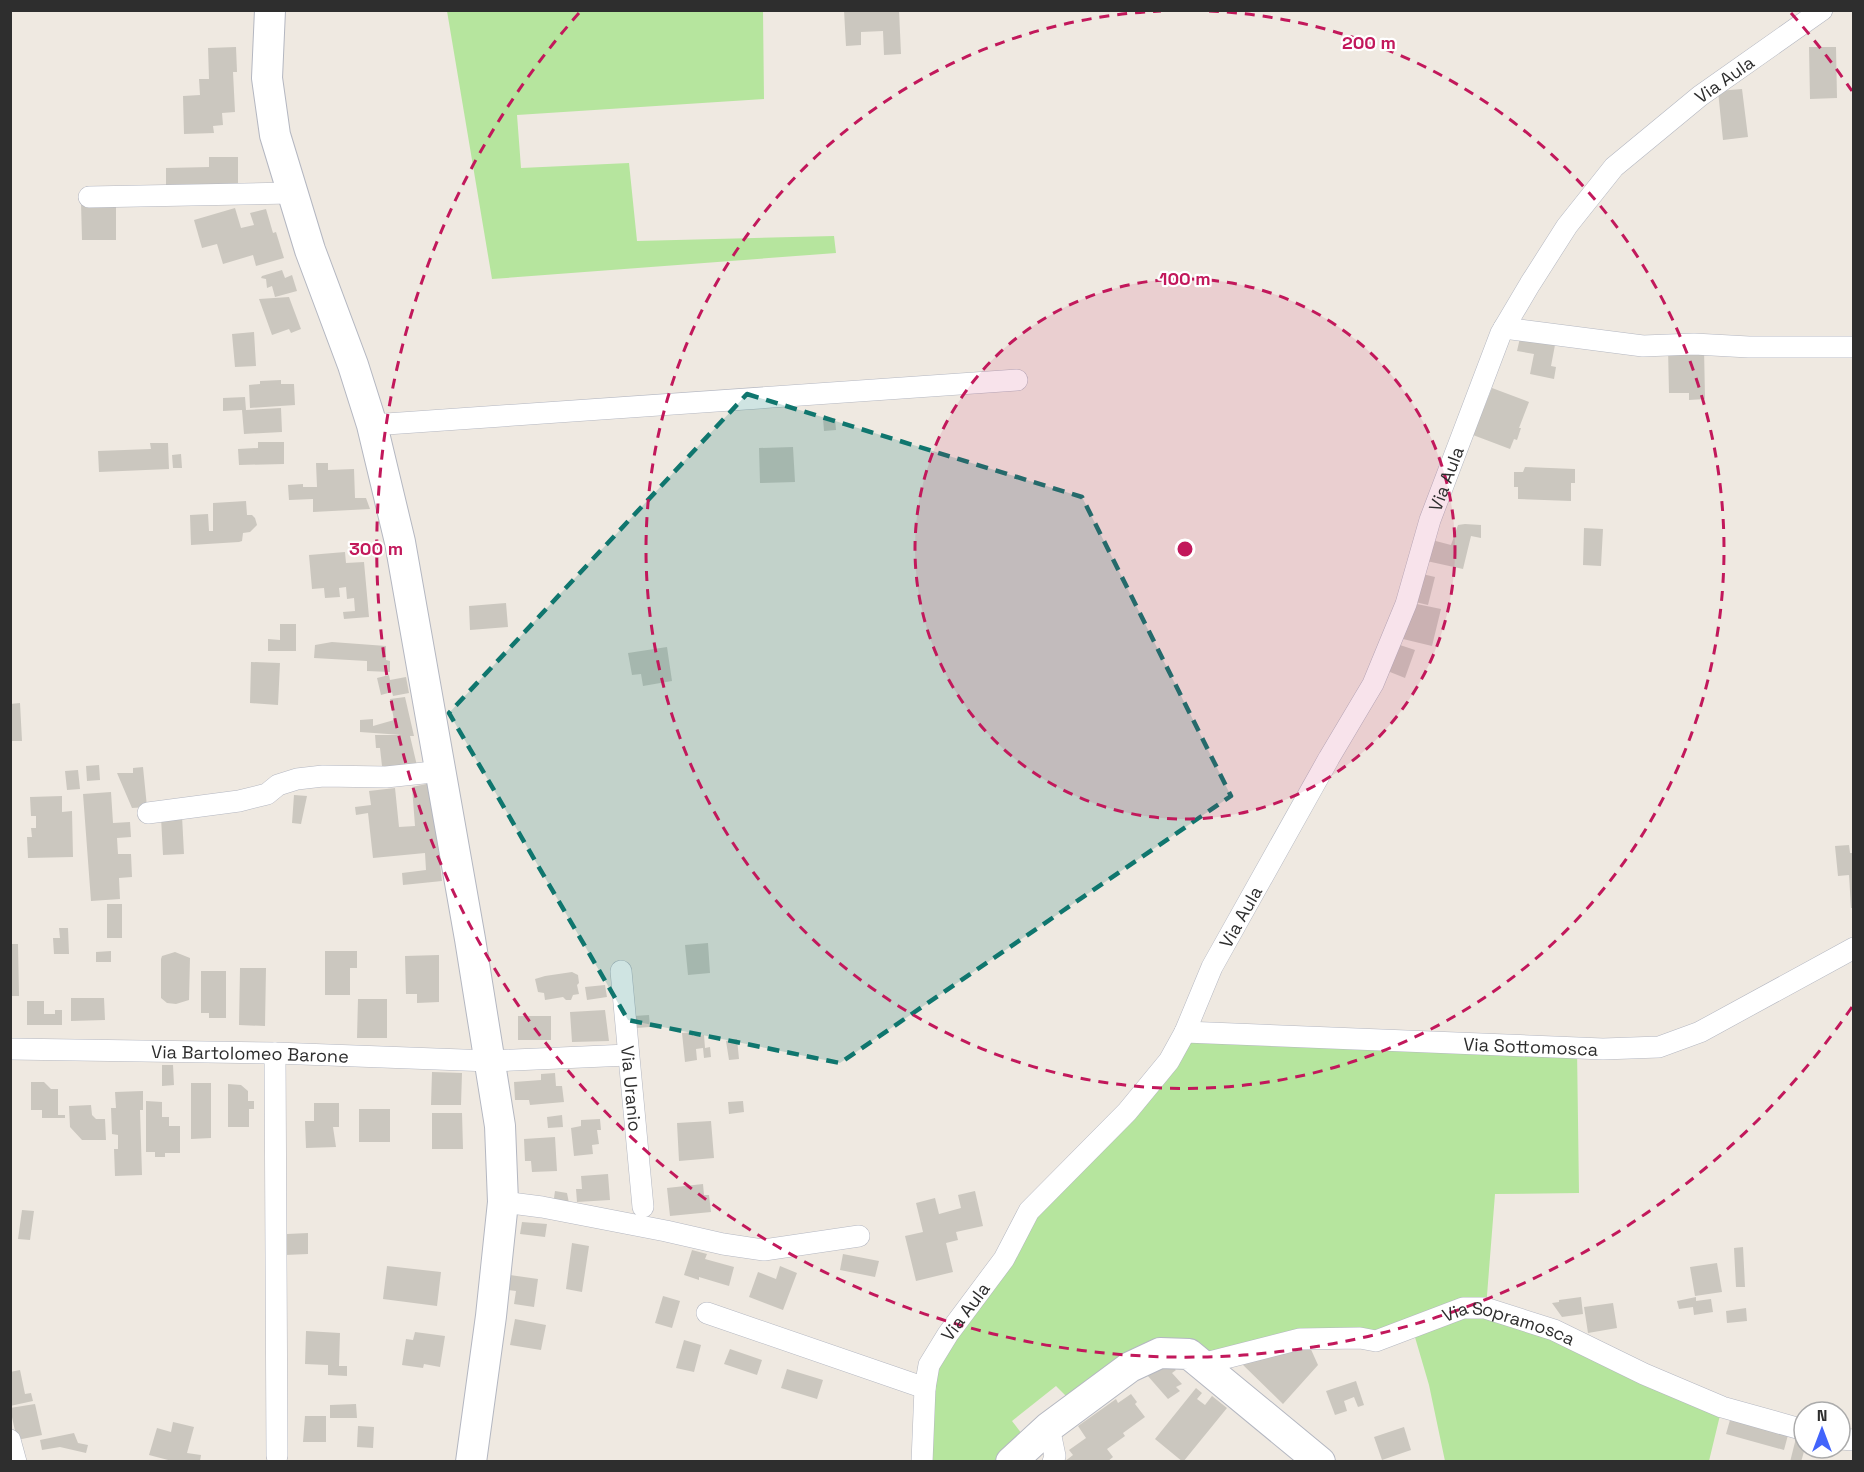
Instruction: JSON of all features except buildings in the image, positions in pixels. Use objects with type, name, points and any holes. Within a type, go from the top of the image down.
[{"type":"main road","points":[[270,10],[267,78],[275,135],[291,193],[372,425],[400,542],[442,771],[501,1126],[503,1202],[471,1461]]},
{"type":"main road","points":[[1011,1461],[1049,1427],[1130,1367],[1160,1353],[1189,1354],[1320,1461]]},
{"type":"street","name":"Via Aula","points":[[922,1461],[925,1388],[929,1365],[948,1334],[1004,1259],[1029,1211],[1127,1112],[1169,1061],[1185,1032],[1212,967],[1373,684],[1406,604],[1430,520],[1504,328],[1567,226],[1614,167],[1700,96],[1822,10]]},
{"type":"street","points":[[89,197],[291,193]]},
{"type":"street","points":[[1504,328],[1643,346],[1694,344],[1749,347],[1854,347]]},
{"type":"street","points":[[372,425],[1017,380]]},
{"type":"street","points":[[148,813],[239,801],[267,794],[278,785],[297,779],[323,776],[386,777],[442,771]]},
{"type":"street","name":"Via Sottomosca","points":[[1185,1032],[1603,1049],[1659,1047],[1701,1032],[1854,948]]},
{"type":"street","name":"Via Uranio","points":[[621,971],[643,1207]]},
{"type":"street","name":"Via Bartolomeo Barone","points":[[10,1049],[275,1053],[490,1061],[628,1055]]},
{"type":"street","points":[[275,1053],[277,1456]]},
{"type":"street","points":[[503,1202],[542,1207],[723,1244],[764,1250],[859,1236]]},
{"type":"street","name":"Via Sopramosca","points":[[1202,1364],[1300,1339],[1360,1338],[1376,1341],[1463,1308],[1485,1308],[1554,1330],[1644,1374],[1722,1407],[1792,1427]]},
{"type":"street","points":[[707,1313],[925,1388]]},
{"type":"street","points":[[1049,1427],[1055,1456],[1053,1461]]},
{"type":"street","points":[[10,1440],[16,1461]]},
{"type":"highlighted area","points":[[747,394],[1082,497],[1231,796],[840,1063],[628,1020],[449,713]]},
{"type":"green space","points":[[447,11],[763,11],[764,99],[517,115],[521,168],[629,163],[637,241],[834,236],[836,253],[492,279]]},
{"type":"green space","points":[[1185,1032],[1577,1048],[1579,1193],[1495,1194],[1486,1308],[1722,1407],[1709,1461],[1445,1461],[1429,1385],[1412,1327],[1189,1354],[1077,1407],[1056,1386],[1012,1421],[1029,1443],[1014,1461],[922,1462],[925,1388],[1004,1259]]}]
